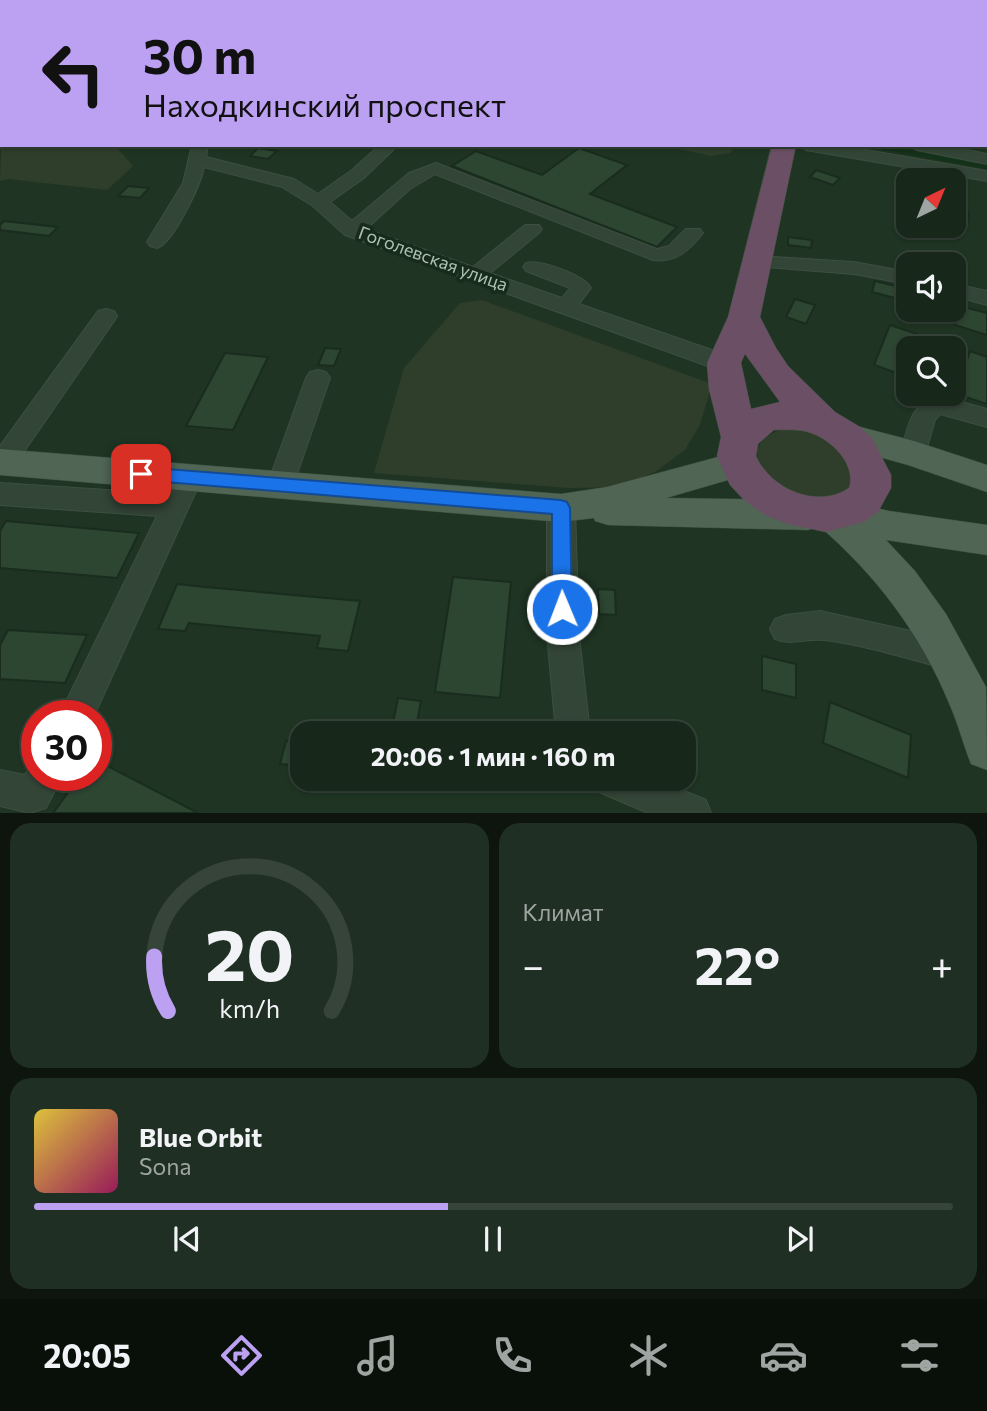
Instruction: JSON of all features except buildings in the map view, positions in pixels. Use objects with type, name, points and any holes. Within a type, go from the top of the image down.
[{"type":"highway","points":[[744,317],[760,355],[783,387],[862,451],[871,469],[870,489],[859,505],[827,514],[784,507],[759,492],[744,474],[724,363],[744,317],[759,262],[784,147]]},
{"type":"highway","points":[[740,450],[753,424],[773,416],[796,415],[833,428]]},
{"type":"main road","points":[[833,428],[987,479]]},
{"type":"main road","points":[[561,508],[590,506],[617,500],[709,469],[740,450]]},
{"type":"main road","points":[[1,472],[182,492],[280,486],[561,508],[696,514],[827,514],[987,540]]},
{"type":"main road","points":[[827,514],[888,566],[947,654],[984,730]]},
{"type":"street","points":[[319,202],[358,174],[388,147]]},
{"type":"street","points":[[818,147],[987,176]]},
{"type":"street","points":[[927,147],[987,159]]},
{"type":"street","name":"Гоголевская улица","points":[[158,242],[192,183],[199,153],[281,181],[319,202],[352,231],[724,363]]},
{"type":"street","points":[[352,231],[412,179],[424,171],[436,168],[653,254],[665,257],[674,253],[694,233]]},
{"type":"street","points":[[475,275],[532,229]]},
{"type":"street","points":[[759,262],[836,267],[896,275]]},
{"type":"street","points":[[533,267],[579,284],[580,288],[565,308]]},
{"type":"street","points":[[836,267],[836,288]]},
{"type":"street","points":[[966,292],[987,298]]},
{"type":"street","points":[[1,472],[106,316]]},
{"type":"street","points":[[280,486],[318,378]]},
{"type":"street","points":[[914,454],[926,409],[934,404],[987,418]]},
{"type":"street","points":[[84,700],[182,492]]},
{"type":"street","points":[[561,508],[563,635],[572,721]]},
{"type":"street","points":[[786,629],[820,625],[947,654]]},
{"type":"street","points":[[641,791],[693,813]]},
{"type":"green space","points":[[1,147],[122,147],[118,149],[133,166],[107,190],[8,179],[0,181]]},
{"type":"green space","points":[[669,147],[734,147],[730,153],[711,156]]},
{"type":"green space","points":[[482,300],[712,384],[700,425],[685,450],[655,472],[619,487],[568,488],[374,473],[404,368],[460,303]]},
{"type":"green space","points":[[787,428],[816,433],[845,452],[853,460],[854,487],[825,502],[796,496],[780,489],[764,469],[757,454],[762,441],[776,431]]},
{"type":"waterway","points":[[882,147],[987,167]]},
{"type":"route","points":[[141,474],[561,508],[562,609]]}]
